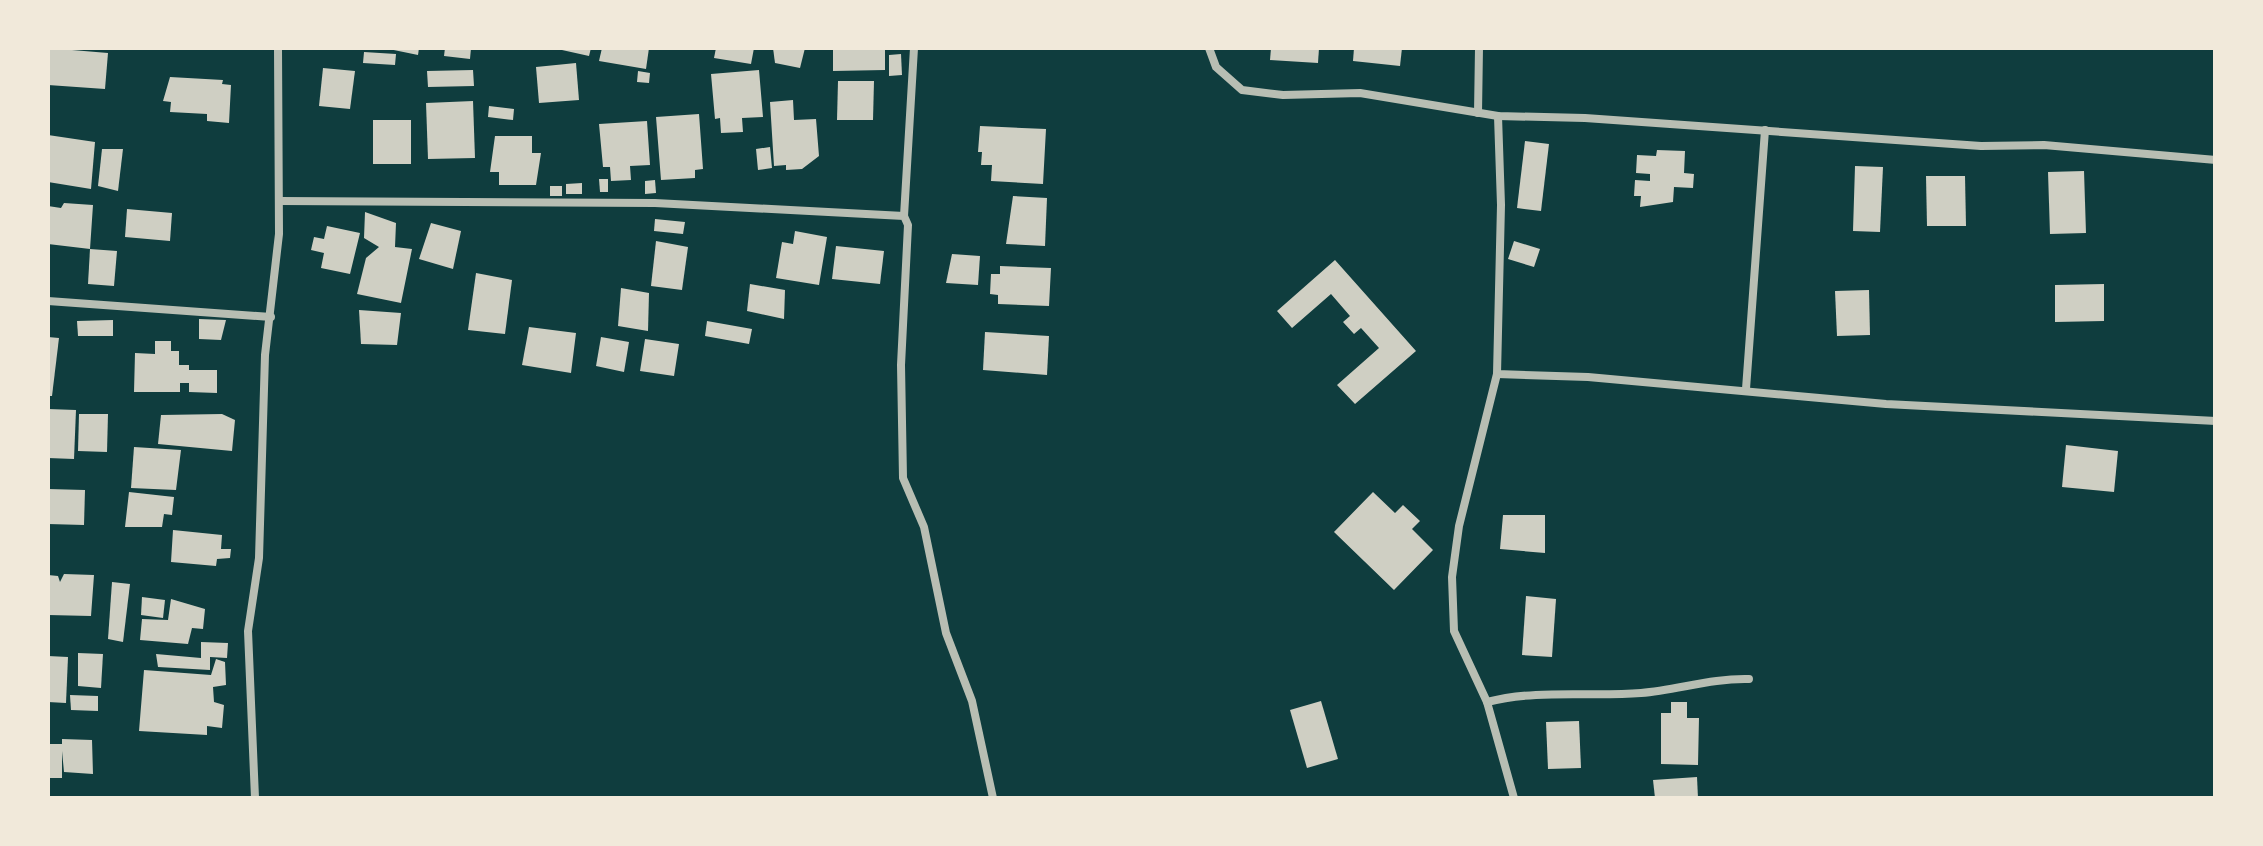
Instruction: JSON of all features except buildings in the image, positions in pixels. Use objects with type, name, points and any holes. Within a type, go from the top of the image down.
[{"type":"street","points":[[255,798],[248,631],[259,558],[265,355],[280,201],[278,48]]},
{"type":"street","points":[[914,48],[904,216],[908,225],[908,282],[901,365],[903,478],[924,527],[946,633],[972,701],[993,798]]},
{"type":"street","points":[[1209,48],[1216,67],[1242,90],[1301,95],[1360,93],[1498,116],[1980,146],[2070,146],[2216,160]]},
{"type":"street","points":[[1478,113],[1479,48]]},
{"type":"street","points":[[1498,116],[1498,374],[1459,526],[1452,577],[1454,630],[1487,702],[1514,798]]},
{"type":"street","points":[[1746,389],[1765,130]]},
{"type":"street","points":[[280,201],[655,203],[897,212],[904,216]]},
{"type":"street","points":[[48,300],[270,317]]},
{"type":"street","points":[[1498,374],[1746,389],[1832,400],[2216,421]]},
{"type":"street","points":[[1487,702],[1512,695],[1635,694],[1703,681],[1748,678]]}]
